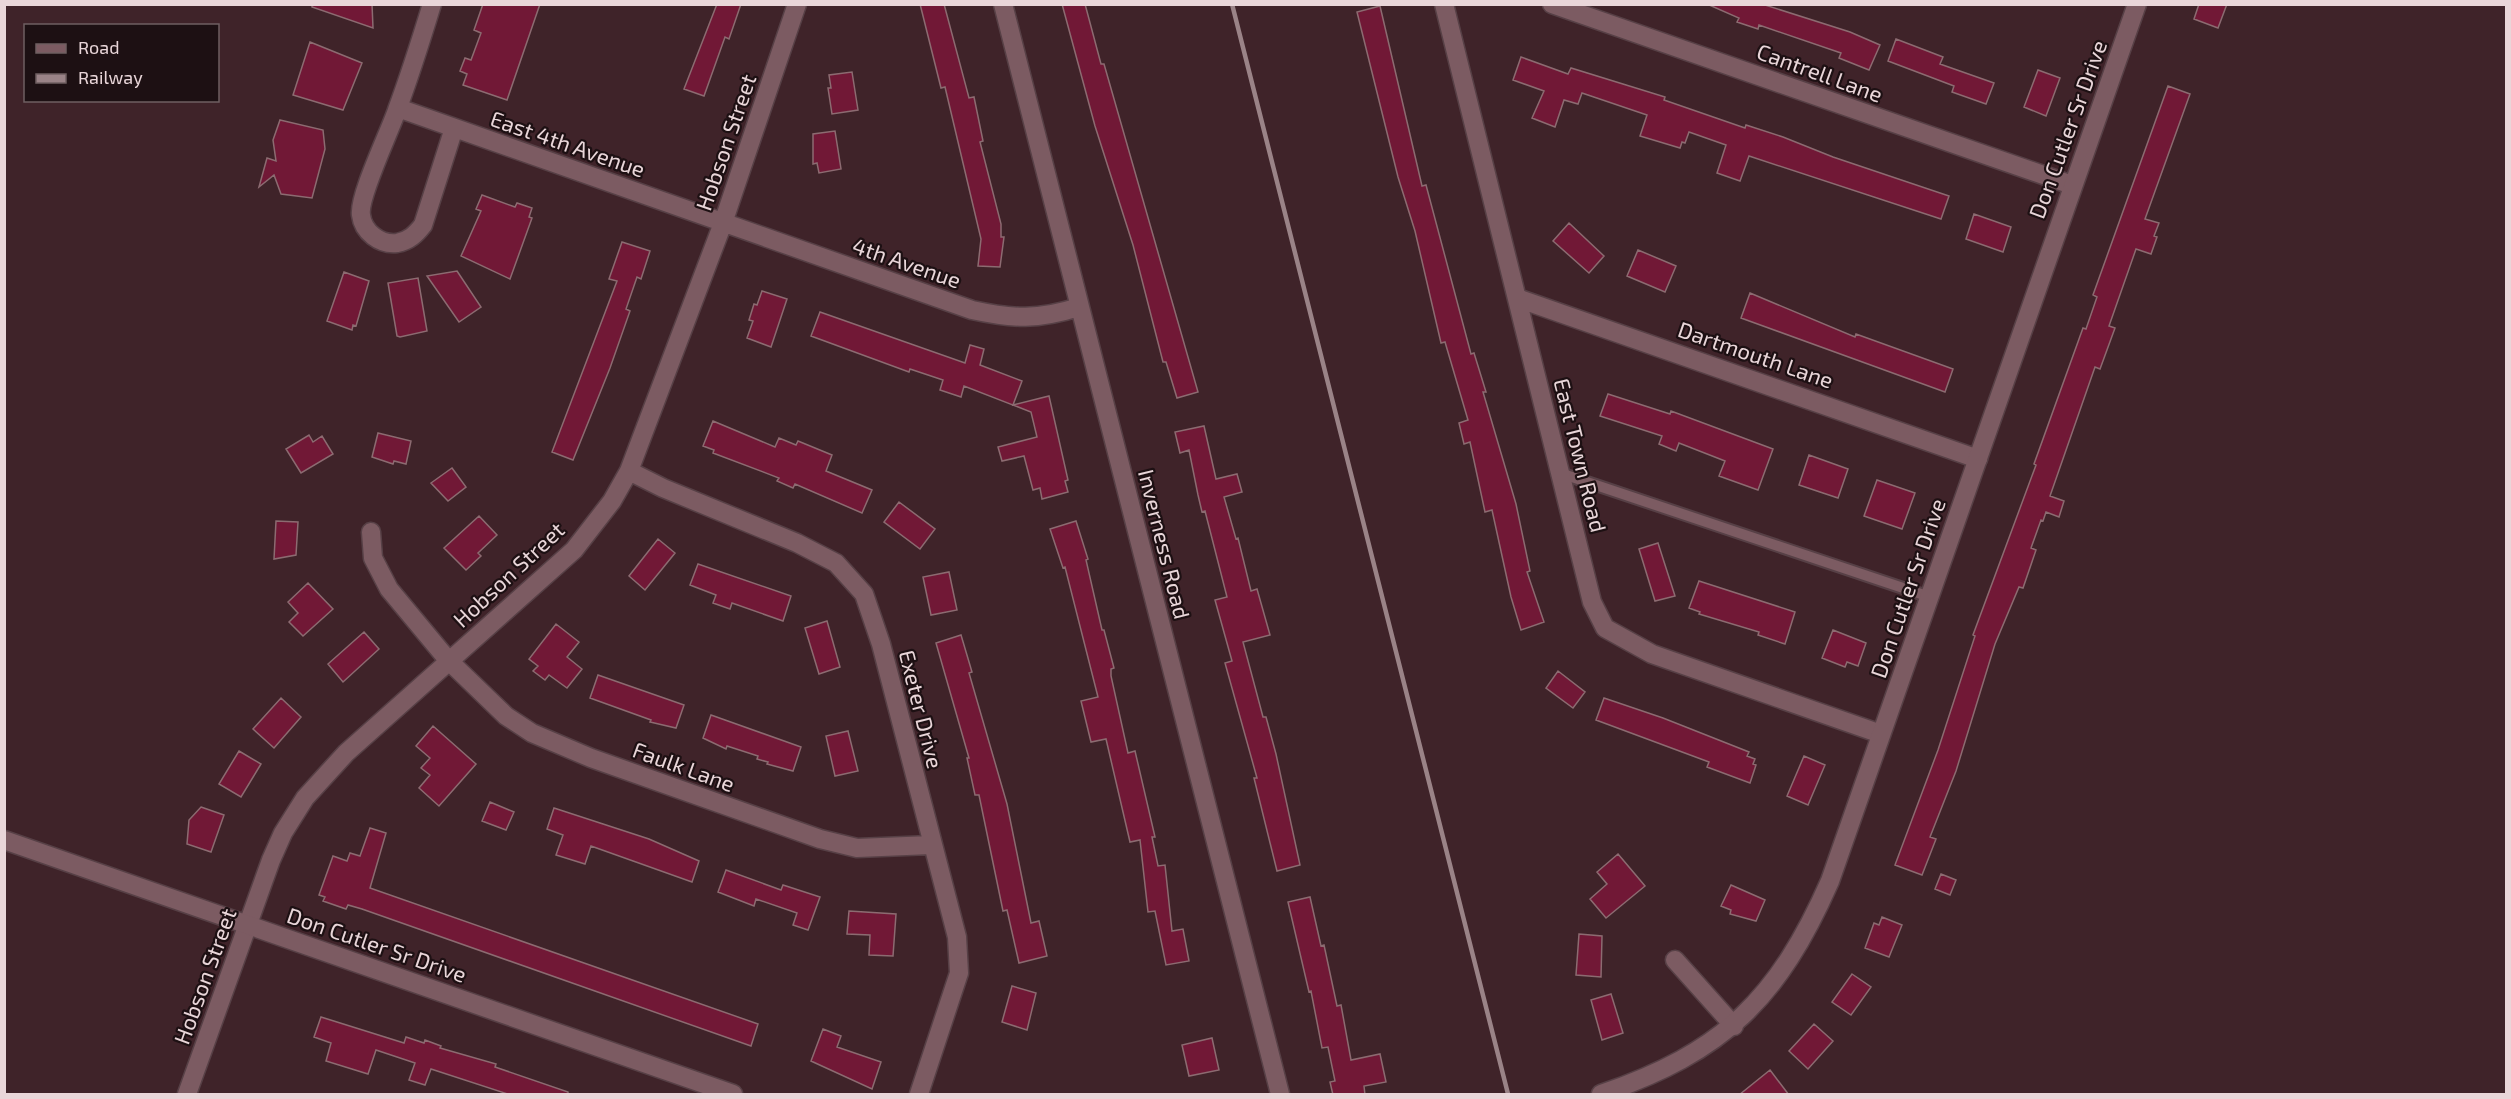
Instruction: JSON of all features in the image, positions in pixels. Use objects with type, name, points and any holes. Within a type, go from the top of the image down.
[{"type":"street","points":[[432,4],[398,108],[361,206],[363,224],[375,237],[383,241],[406,241],[423,225],[454,128]]},
{"type":"street","name":"Hobson Street","points":[[187,1095],[271,860],[283,833],[305,798],[346,753],[574,550],[612,501],[629,471],[723,223],[797,4]]},
{"type":"street","name":"Inverness Road","points":[[1003,4],[1280,1095]]},
{"type":"street","name":"East Town Road","points":[[1444,4],[1592,602],[1605,628],[1652,654],[1881,734]]},
{"type":"street","name":"Cantrell Lane","points":[[1552,4],[2072,185]]},
{"type":"street","name":"Don Cutler Sr Drive","points":[[1601,1095],[1668,1068],[1734,1026],[1776,981],[1814,918],[1830,881],[2137,4]]},
{"type":"street","name":"East 4th Avenue","points":[[398,108],[723,223]]},
{"type":"street","name":"4th Avenue","points":[[723,223],[972,310],[1002,317],[1034,319],[1079,308]]},
{"type":"street","name":"Dartmouth Lane","points":[[1517,298],[1978,459]]},
{"type":"street","name":"Exeter Drive","points":[[629,471],[696,502],[797,543],[836,563],[852,578],[864,594],[881,644],[957,937],[959,973],[919,1095]]},
{"type":"street","name":"Faulk Lane","points":[[371,532],[373,558],[389,589],[448,660],[506,716],[532,733],[591,758],[820,840],[857,848],[932,845]]},
{"type":"street","name":"Don Cutler Sr Drive","points":[[4,840],[733,1095]]},
{"type":"street","points":[[1675,960],[1734,1026]]},
{"type":"lane","points":[[1560,473],[1930,597]]},
{"type":"building","points":[[312,4],[372,4],[373,28],[312,7]]},
{"type":"building","points":[[483,4],[540,4],[507,100],[463,85],[467,74],[460,71],[465,58],[471,60],[481,33],[474,30]]},
{"type":"building","points":[[717,4],[741,4],[729,39],[725,37],[704,96],[684,89]]},
{"type":"building","points":[[920,4],[944,4],[969,98],[974,97],[983,141],[980,142],[1001,224],[1001,237],[1004,237],[1000,267],[978,266],[981,239],[945,87],[941,88]]},
{"type":"building","points":[[1062,4],[1085,4],[1198,392],[1177,398],[1166,362],[1163,362],[1133,245],[1095,126]]},
{"type":"building","points":[[1707,4],[1762,4],[1850,32],[1880,45],[1869,70],[1839,58],[1841,53],[1759,25],[1758,29],[1737,22],[1739,18]]},
{"type":"building","points":[[2199,4],[2227,4],[2218,28],[2194,19]]},
{"type":"building","points":[[1380,6],[1422,186],[1426,185],[1471,354],[1474,353],[1486,392],[1483,392],[1516,504],[1530,571],[1527,572],[1544,622],[1521,630],[1511,597],[1492,510],[1485,512],[1470,442],[1464,444],[1459,423],[1468,420],[1445,342],[1441,343],[1415,231],[1398,177],[1357,12]]},
{"type":"building","points":[[1896,39],[1943,57],[1940,64],[1994,83],[1986,104],[1952,92],[1954,86],[1888,61]]},
{"type":"building","points":[[310,42],[362,63],[343,110],[293,95]]},
{"type":"building","points":[[1521,57],[1568,74],[1571,68],[1665,97],[1664,100],[1745,128],[1746,125],[1783,137],[1833,157],[1949,196],[1941,219],[1749,156],[1740,181],[1717,173],[1726,145],[1689,132],[1685,143],[1682,142],[1680,148],[1640,136],[1647,115],[1582,93],[1578,104],[1564,100],[1555,127],[1532,118],[1544,91],[1513,80]]},
{"type":"building","points":[[2038,70],[2060,78],[2046,116],[2024,107]]},
{"type":"building","points":[[852,72],[858,110],[832,114],[828,88],[831,88],[829,75]]},
{"type":"building","points":[[2168,86],[2190,94],[2145,219],[2159,223],[2154,236],[2157,237],[2151,254],[2136,249],[2109,326],[2115,328],[2100,369],[2095,367],[2050,496],[2064,501],[2059,517],[2046,512],[2043,521],[2041,520],[2031,548],[2036,550],[2023,588],[2019,587],[1995,644],[1956,771],[1930,837],[1936,839],[1922,875],[1895,865],[1938,750],[1975,636],[1973,635],[2036,465],[2034,464],[2083,328],[2086,329],[2097,297],[2093,295]]},
{"type":"building","points":[[280,120],[323,130],[325,149],[312,198],[281,194],[274,175],[259,187],[267,158],[276,161],[273,140]]},
{"type":"building","points":[[835,131],[841,169],[819,173],[817,163],[813,164],[813,134]]},
{"type":"building","points":[[482,195],[515,207],[517,203],[532,208],[529,217],[532,218],[510,279],[461,256],[481,211],[476,209]]},
{"type":"building","points":[[1974,214],[2011,227],[2003,252],[1966,239]]},
{"type":"building","points":[[1569,223],[1604,256],[1589,273],[1553,241]]},
{"type":"building","points":[[622,242],[650,251],[641,279],[637,277],[626,309],[630,311],[573,460],[552,452],[617,281],[609,279]]},
{"type":"building","points":[[1638,250],[1676,266],[1665,292],[1627,276]]},
{"type":"building","points":[[457,271],[481,307],[459,322],[427,276]]},
{"type":"building","points":[[344,272],[369,281],[356,326],[353,325],[352,330],[327,321]]},
{"type":"building","points":[[418,278],[427,331],[397,336],[388,283]]},
{"type":"building","points":[[762,291],[787,299],[771,347],[747,338],[753,321],[749,320],[754,304],[757,305]]},
{"type":"building","points":[[1750,293],[1855,337],[1856,334],[1953,369],[1945,392],[1741,318]]},
{"type":"building","points":[[820,312],[965,363],[970,345],[984,349],[980,365],[1022,381],[1013,405],[1049,396],[1068,480],[1065,481],[1068,492],[1042,499],[1040,488],[1033,490],[1024,456],[1002,461],[998,447],[1037,437],[1031,412],[964,386],[961,397],[940,390],[943,380],[910,369],[909,372],[811,336]]},
{"type":"building","points":[[1608,394],[1670,414],[1671,411],[1773,449],[1758,490],[1719,476],[1725,461],[1679,443],[1676,451],[1659,444],[1662,436],[1600,416]]},
{"type":"building","points":[[713,421],[775,447],[779,438],[796,445],[798,441],[832,455],[826,471],[872,490],[862,513],[795,484],[793,488],[777,481],[779,478],[713,453],[714,450],[703,446]]},
{"type":"building","points":[[1204,426],[1216,479],[1237,474],[1242,492],[1224,497],[1236,539],[1238,538],[1251,591],[1257,589],[1270,635],[1243,642],[1263,717],[1266,717],[1276,754],[1300,865],[1277,871],[1254,778],[1257,778],[1225,663],[1232,661],[1215,600],[1227,597],[1205,511],[1202,512],[1189,450],[1180,453],[1175,432]]},
{"type":"building","points":[[378,433],[411,441],[406,464],[394,461],[393,464],[372,457]]},
{"type":"building","points":[[309,435],[313,442],[322,436],[333,454],[301,473],[286,449]]},
{"type":"building","points":[[1809,455],[1848,469],[1838,498],[1799,485]]},
{"type":"building","points":[[452,468],[466,487],[448,501],[431,483]]},
{"type":"building","points":[[1877,480],[1915,493],[1902,529],[1864,516]]},
{"type":"building","points":[[899,502],[935,529],[920,549],[884,522]]},
{"type":"building","points":[[479,516],[497,535],[478,553],[481,556],[466,570],[444,548]]},
{"type":"building","points":[[276,521],[298,522],[296,555],[274,559]]},
{"type":"building","points":[[1076,521],[1088,559],[1086,560],[1102,630],[1104,630],[1114,668],[1111,669],[1111,676],[1128,753],[1135,751],[1155,837],[1152,837],[1158,866],[1165,865],[1172,931],[1183,929],[1189,961],[1166,965],[1155,911],[1148,912],[1140,840],[1130,842],[1106,739],[1091,742],[1081,701],[1098,697],[1065,567],[1063,568],[1050,529]]},
{"type":"building","points":[[658,539],[675,553],[645,590],[629,576]]},
{"type":"building","points":[[1658,543],[1675,596],[1655,601],[1639,549]]},
{"type":"building","points":[[698,564],[791,596],[783,621],[732,603],[730,609],[713,603],[716,595],[690,585]]},
{"type":"building","points":[[949,572],[957,610],[931,615],[923,577]]},
{"type":"building","points":[[1699,581],[1795,612],[1785,644],[1758,635],[1759,632],[1699,614],[1700,612],[1689,608]]},
{"type":"building","points":[[308,583],[333,609],[303,636],[289,622],[298,613],[288,602]]},
{"type":"building","points":[[827,621],[840,667],[819,674],[805,628]]},
{"type":"building","points":[[556,624],[579,642],[567,657],[582,669],[567,688],[549,675],[545,680],[533,671],[538,666],[529,659]]},
{"type":"building","points":[[1833,630],[1866,643],[1858,666],[1847,662],[1845,667],[1822,658]]},
{"type":"building","points":[[364,632],[379,649],[343,682],[328,664]]},
{"type":"building","points":[[961,635],[972,672],[969,673],[1007,804],[1031,923],[1039,921],[1047,956],[1019,963],[1007,910],[1003,911],[979,795],[975,795],[967,758],[969,758],[936,643]]},
{"type":"building","points":[[1558,671],[1585,692],[1573,708],[1546,688]]},
{"type":"building","points":[[598,675],[684,705],[676,728],[650,722],[651,720],[590,698]]},
{"type":"building","points":[[281,698],[301,717],[274,748],[253,729]]},
{"type":"building","points":[[1604,698],[1663,718],[1749,752],[1747,756],[1755,759],[1753,764],[1756,765],[1750,783],[1707,767],[1709,762],[1596,720]]},
{"type":"building","points":[[711,715],[801,747],[793,771],[767,764],[768,762],[757,759],[758,756],[727,746],[726,749],[703,738]]},
{"type":"building","points":[[433,726],[476,764],[439,806],[419,788],[430,775],[421,768],[430,758],[416,746]]},
{"type":"building","points":[[848,731],[858,771],[835,776],[826,736]]},
{"type":"building","points":[[239,751],[261,764],[241,797],[219,784]]},
{"type":"building","points":[[1804,756],[1825,765],[1808,805],[1787,796]]},
{"type":"building","points":[[490,802],[514,812],[506,830],[482,821]]},
{"type":"building","points":[[201,807],[224,815],[211,852],[187,844],[189,820]]},
{"type":"building","points":[[554,808],[649,839],[699,861],[692,882],[591,846],[585,864],[556,855],[563,835],[547,829]]},
{"type":"building","points":[[370,828],[386,833],[370,888],[758,1024],[751,1046],[362,909],[348,905],[346,909],[323,901],[325,897],[319,895],[333,856],[347,861],[350,853],[360,856]]},
{"type":"building","points":[[1618,854],[1645,886],[1606,918],[1590,899],[1607,884],[1597,872]]},
{"type":"building","points":[[726,870],[781,890],[783,885],[820,897],[808,930],[793,925],[797,913],[756,899],[754,906],[718,892]]},
{"type":"building","points":[[1941,874],[1956,880],[1950,895],[1935,889]]},
{"type":"building","points":[[1731,885],[1765,900],[1756,921],[1730,914],[1731,910],[1721,906]]},
{"type":"building","points":[[1310,897],[1321,946],[1324,945],[1337,1006],[1341,1005],[1351,1060],[1380,1054],[1386,1082],[1364,1086],[1365,1095],[1333,1095],[1330,1082],[1335,1081],[1328,1047],[1322,1048],[1311,991],[1309,992],[1288,902]]},
{"type":"building","points":[[849,911],[896,914],[893,956],[869,955],[870,935],[847,934]]},
{"type":"building","points":[[1882,917],[1902,925],[1889,957],[1865,948],[1874,923],[1879,925]]},
{"type":"building","points":[[1579,934],[1602,936],[1601,977],[1576,975]]},
{"type":"building","points":[[1852,974],[1871,987],[1851,1015],[1832,1002]]},
{"type":"building","points":[[1012,986],[1036,993],[1027,1030],[1002,1022]]},
{"type":"building","points":[[1611,994],[1623,1033],[1602,1040],[1591,1000]]},
{"type":"building","points":[[321,1017],[404,1043],[406,1037],[424,1043],[425,1040],[441,1046],[440,1048],[496,1064],[495,1067],[568,1092],[568,1095],[511,1095],[431,1069],[425,1085],[409,1080],[415,1063],[376,1050],[368,1074],[326,1061],[331,1043],[314,1037]]},
{"type":"building","points":[[1814,1024],[1833,1041],[1808,1069],[1789,1051]]},
{"type":"building","points":[[823,1029],[841,1036],[837,1047],[881,1062],[872,1089],[811,1061]]},
{"type":"building","points":[[1212,1038],[1219,1070],[1189,1076],[1182,1045]]},
{"type":"building","points":[[1770,1070],[1789,1095],[1739,1095]]},
{"type":"railway","points":[[1232,4],[1508,1094]]}]
